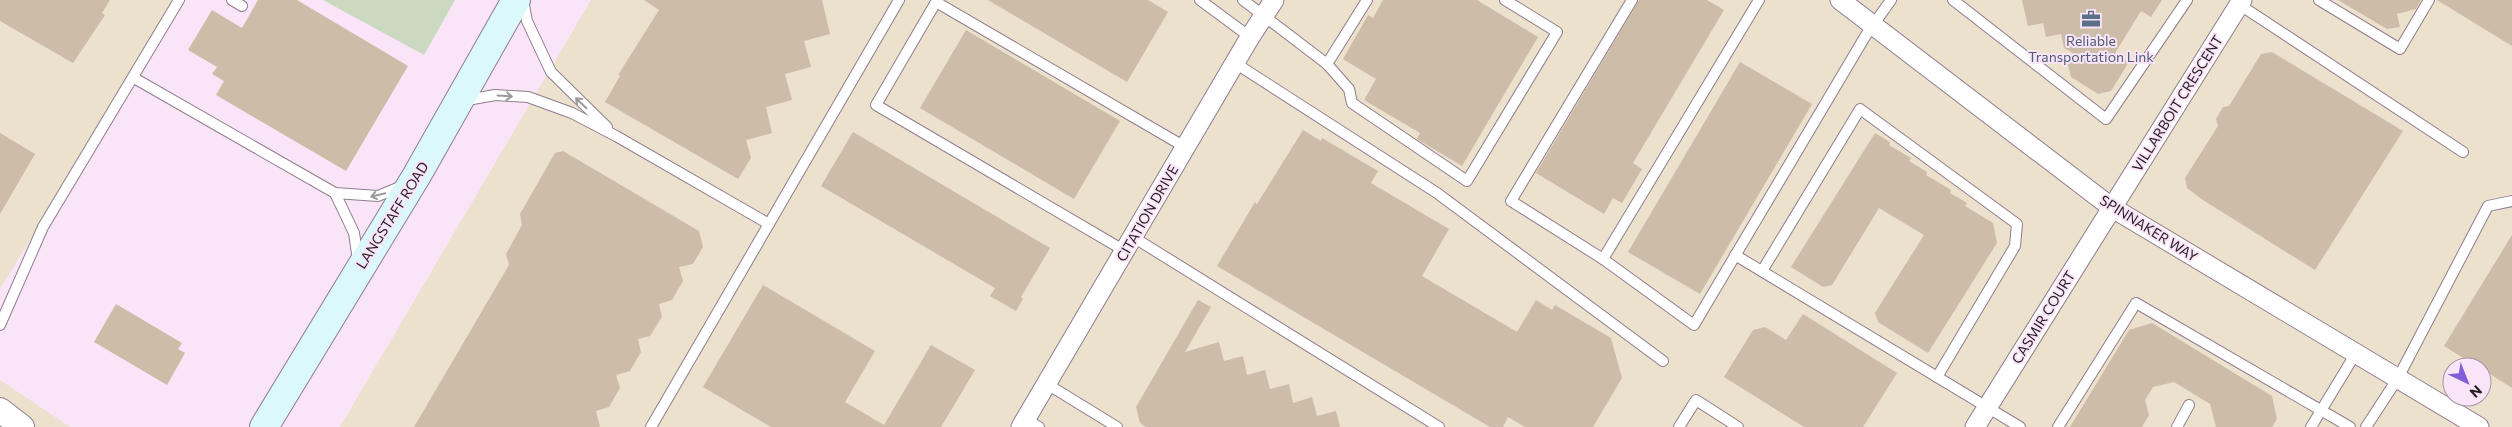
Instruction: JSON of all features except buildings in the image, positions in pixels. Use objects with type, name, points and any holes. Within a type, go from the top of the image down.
[{"type":"main road","name":"LANGSTAFF ROAD","points":[[264,427],[417,175],[516,0]]},
{"type":"street","name":"CITATION DRIVE","points":[[1029,424],[1047,384],[1263,15],[1274,0]]},
{"type":"street","name":"SPINNAKER WAY","points":[[1840,0],[2111,206],[2479,427]]},
{"type":"street","name":"VILLARBOIT CRESCENT","points":[[2111,206],[2238,2]]},
{"type":"street","name":"CASMIR COURT","points":[[1975,427],[2111,206]]},
{"type":"street","points":[[0,410],[22,427]]},
{"type":"lane","points":[[0,325],[42,227],[134,78],[179,0]]},
{"type":"lane","points":[[523,0],[527,21],[550,72],[616,136]]},
{"type":"lane","points":[[651,427],[899,0]]},
{"type":"lane","points":[[1200,0],[1250,37]]},
{"type":"lane","points":[[1243,0],[1326,64],[1349,88],[1352,103],[1467,181],[1556,32],[1505,0]]},
{"type":"lane","points":[[1326,64],[1367,0]]},
{"type":"lane","points":[[1632,0],[1512,201],[1603,259],[1694,325],[1873,25],[1890,0]]},
{"type":"lane","points":[[1603,259],[1758,0]]},
{"type":"lane","points":[[1953,0],[2106,119],[2187,0]]},
{"type":"lane","points":[[2319,0],[2400,49],[2429,0]]},
{"type":"lane","points":[[1185,147],[937,1],[876,105],[1129,244],[1439,427]]},
{"type":"lane","points":[[2238,2],[2463,152]]},
{"type":"lane","points":[[1235,63],[1437,193],[1662,361]]},
{"type":"lane","points":[[134,78],[335,193],[378,196],[398,188],[417,175]]},
{"type":"lane","points":[[457,102],[495,95],[528,97],[572,113],[616,136],[769,224]]},
{"type":"lane","points":[[1762,271],[1860,109],[2017,224],[2014,246],[1937,376]]},
{"type":"lane","points":[[335,193],[350,219],[357,240],[359,268]]},
{"type":"lane","points":[[2366,427],[2398,378],[2488,206],[2512,201]]},
{"type":"lane","points":[[1736,255],[2020,427]]},
{"type":"lane","points":[[2058,427],[2136,303],[2322,409],[2350,427]]},
{"type":"lane","points":[[2311,427],[2356,353]]},
{"type":"lane","points":[[1047,384],[1117,427]]},
{"type":"lane","points":[[1679,427],[1696,400],[1738,427]]},
{"type":"lane","points":[[2177,427],[2189,405]]},
{"type":"shaded area","points":[[0,0],[176,0],[0,289]]},
{"type":"shaded area","points":[[591,0],[2512,0],[2512,427],[340,427]]},
{"type":"shaded area","points":[[0,380],[70,427],[0,427]]},
{"type":"green space","points":[[323,0],[455,0],[424,55]]},
{"type":"place","name":"Reliable Transportation Link","points":[[2091,19]]}]
